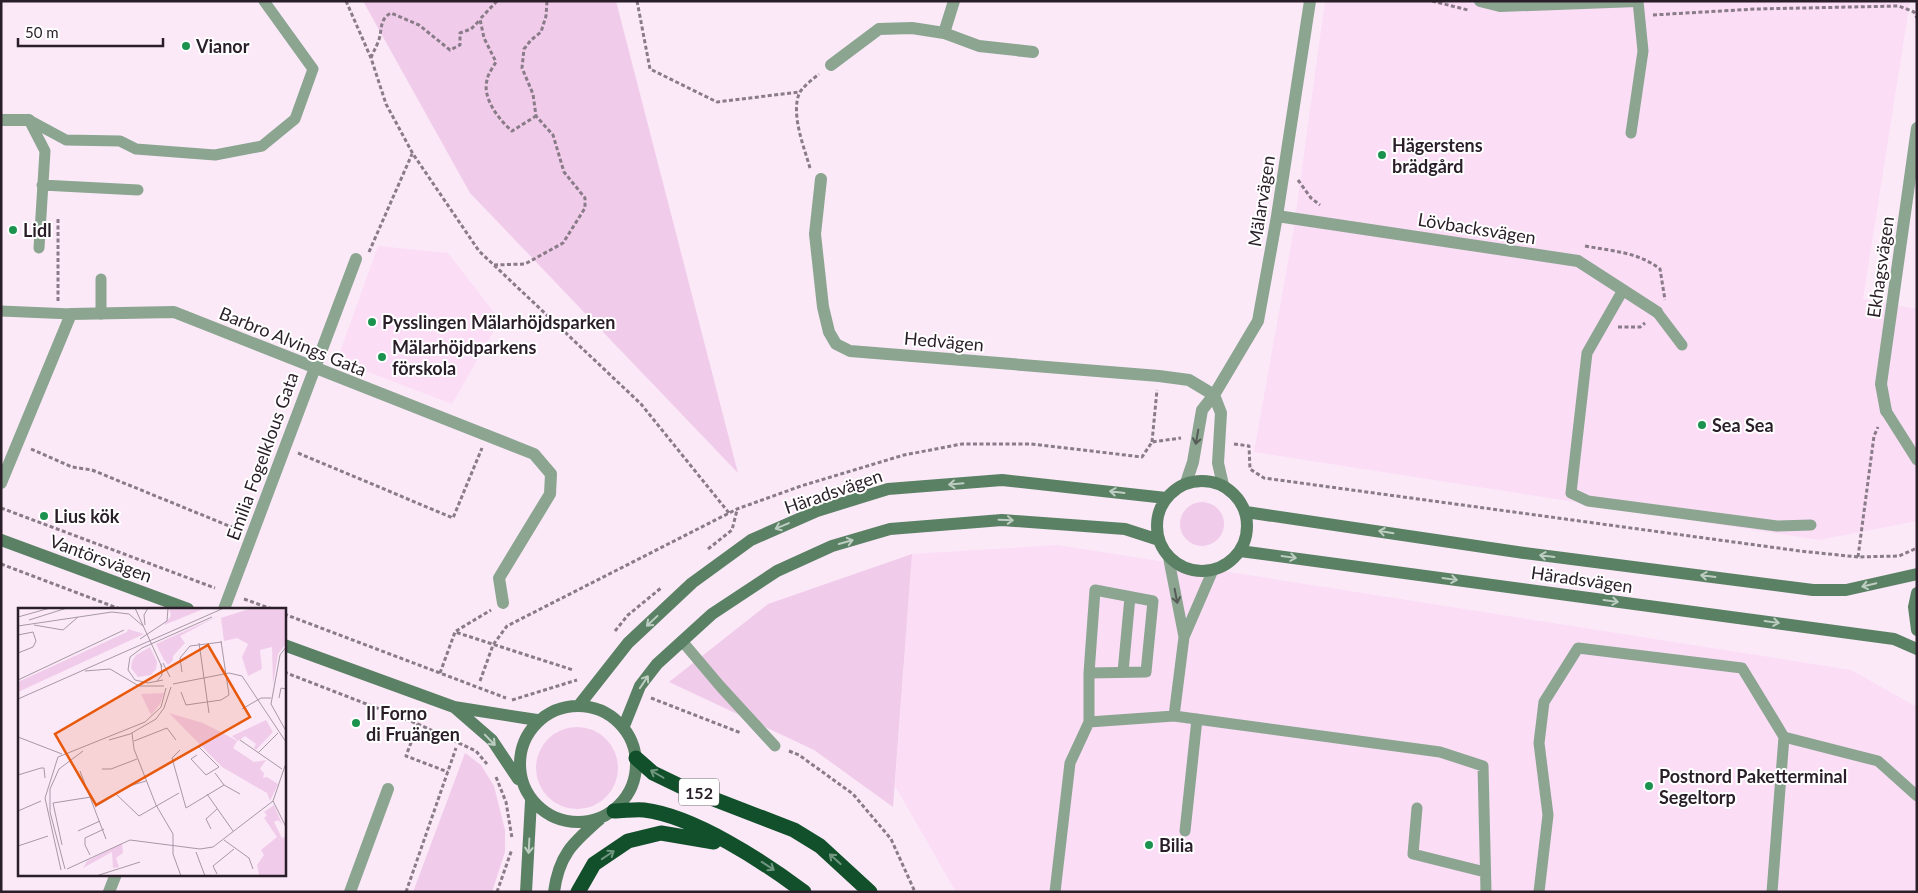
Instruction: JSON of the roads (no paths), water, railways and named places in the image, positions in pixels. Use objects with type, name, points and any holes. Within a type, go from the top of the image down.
[{"type":"highway","name":"152","points":[[636,758],[653,773],[794,830],[820,846],[870,892]]},
{"type":"highway","points":[[608,814],[644,810],[675,818],[768,865],[804,892]]},
{"type":"highway","points":[[578,892],[594,864],[628,841],[661,833],[729,844]]},
{"type":"main road","name":"Häradsvägen","points":[[580,704],[628,643],[692,583],[751,540],[818,511],[888,489],[1002,480],[1166,498]]},
{"type":"main road","points":[[1210,481],[1223,484],[1239,498],[1246,512],[1247,534],[1240,551],[1229,563],[1213,570],[1190,570],[1168,555],[1159,540],[1157,521],[1166,498],[1186,483],[1210,481]]},
{"type":"main road","name":"Häradsvägen","points":[[1246,512],[1524,553],[1813,590],[1846,590],[1917,574]]},
{"type":"main road","points":[[624,726],[640,686],[657,664],[712,614],[777,571],[832,546],[890,529],[1002,520],[1125,530],[1159,540]]},
{"type":"main road","name":"Vantörsvägen","points":[[1,540],[185,608]]},
{"type":"main road","name":"Häradsvägen","points":[[1240,551],[1894,638],[1917,649]]},
{"type":"main road","points":[[1917,593],[1914,607],[1917,630]]},
{"type":"main road","points":[[285,645],[454,707],[537,720]]},
{"type":"main road","points":[[524,787],[518,764],[524,738],[537,720],[555,709],[580,704],[607,712],[624,726],[632,739],[636,758],[636,772],[625,799],[574,842],[563,856],[556,876],[554,892]]},
{"type":"main road","points":[[454,707],[492,740],[524,787],[531,801],[556,818],[578,823],[608,814]]},
{"type":"main road","points":[[526,892],[531,801]]},
{"type":"street","points":[[944,33],[954,1]]},
{"type":"street","name":"Mälarvägen","points":[[1186,483],[1193,462],[1202,410],[1214,394],[1258,322],[1277,216],[1310,1]]},
{"type":"street","points":[[1478,7],[1638,1]]},
{"type":"street","points":[[831,66],[879,29],[912,28],[944,33],[979,46],[1033,52]]},
{"type":"street","points":[[1,120],[29,120]]},
{"type":"street","name":"Ekhagsvägen","points":[[1886,411],[1881,384],[1917,128]]},
{"type":"street","name":"Hedvägen","points":[[821,179],[815,234],[823,307],[829,332],[836,344],[850,351],[1159,376],[1189,380],[1214,394]]},
{"type":"street","name":"Lövbacksvägen","points":[[1277,216],[1578,261],[1658,312]]},
{"type":"street","name":"Emilia Fogelklous Gata","points":[[224,608],[356,259]]},
{"type":"street","name":"Barbro Alvings Gata","points":[[71,314],[174,312],[534,454],[551,474],[550,494],[499,578],[503,603]]},
{"type":"street","points":[[1,483],[71,314]]},
{"type":"street","points":[[1214,394],[1222,413],[1218,443],[1218,463],[1223,484]]},
{"type":"street","points":[[350,892],[388,789]]},
{"type":"street","points":[[109,892],[115,876]]},
{"type":"lane","points":[[29,120],[66,140],[120,141],[136,149],[215,155],[262,146],[295,120],[313,69],[264,1]]},
{"type":"lane","points":[[1631,133],[1643,51],[1638,1]]},
{"type":"lane","points":[[29,120],[45,151],[39,248]]},
{"type":"lane","points":[[42,185],[138,190]]},
{"type":"lane","points":[[101,279],[101,314]]},
{"type":"lane","points":[[1623,290],[1587,353],[1571,493],[1588,501],[1768,525],[1811,525]]},
{"type":"lane","name":"Barbro Alvings Gata","points":[[1,311],[71,314]]},
{"type":"lane","points":[[1658,312],[1682,345]]},
{"type":"lane","points":[[1886,411],[1917,460]]},
{"type":"lane","points":[[1168,555],[1184,637]]},
{"type":"lane","points":[[1174,716],[1184,637],[1213,570]]},
{"type":"lane","points":[[1055,892],[1070,763],[1089,722],[1088,673],[1095,590],[1153,601],[1146,672],[1088,673]]},
{"type":"lane","points":[[1123,672],[1130,597]]},
{"type":"lane","points":[[682,641],[775,746]]},
{"type":"lane","points":[[1539,892],[1548,815],[1538,743],[1544,702],[1578,648],[1742,668],[1784,737],[1772,892]]},
{"type":"lane","points":[[1089,722],[1174,716],[1440,752],[1483,766],[1486,892]]},
{"type":"lane","points":[[1185,831],[1196,719]]},
{"type":"lane","points":[[1784,737],[1878,762],[1917,796]]},
{"type":"lane","points":[[1417,808],[1414,854],[1485,872]]},
{"type":"place","name":"Vianor","points":[[186,46]]},
{"type":"place","name":"Hägerstens brädgård","points":[[1382,155]]},
{"type":"place","name":"Lidl","points":[[13,230]]},
{"type":"place","name":"Pysslingen Mälarhöjdsparken","points":[[372,322]]},
{"type":"place","name":"Mälarhöjdparkens förskola","points":[[382,357]]},
{"type":"place","name":"Sea Sea","points":[[1702,425]]},
{"type":"place","name":"Lius kök","points":[[44,516]]},
{"type":"place","name":"Il Forno di Fruängen","points":[[356,723]]},
{"type":"place","name":"Postnord Paketterminal Segeltorp","points":[[1649,786]]},
{"type":"place","name":"Bilia","points":[[1149,845]]}]
